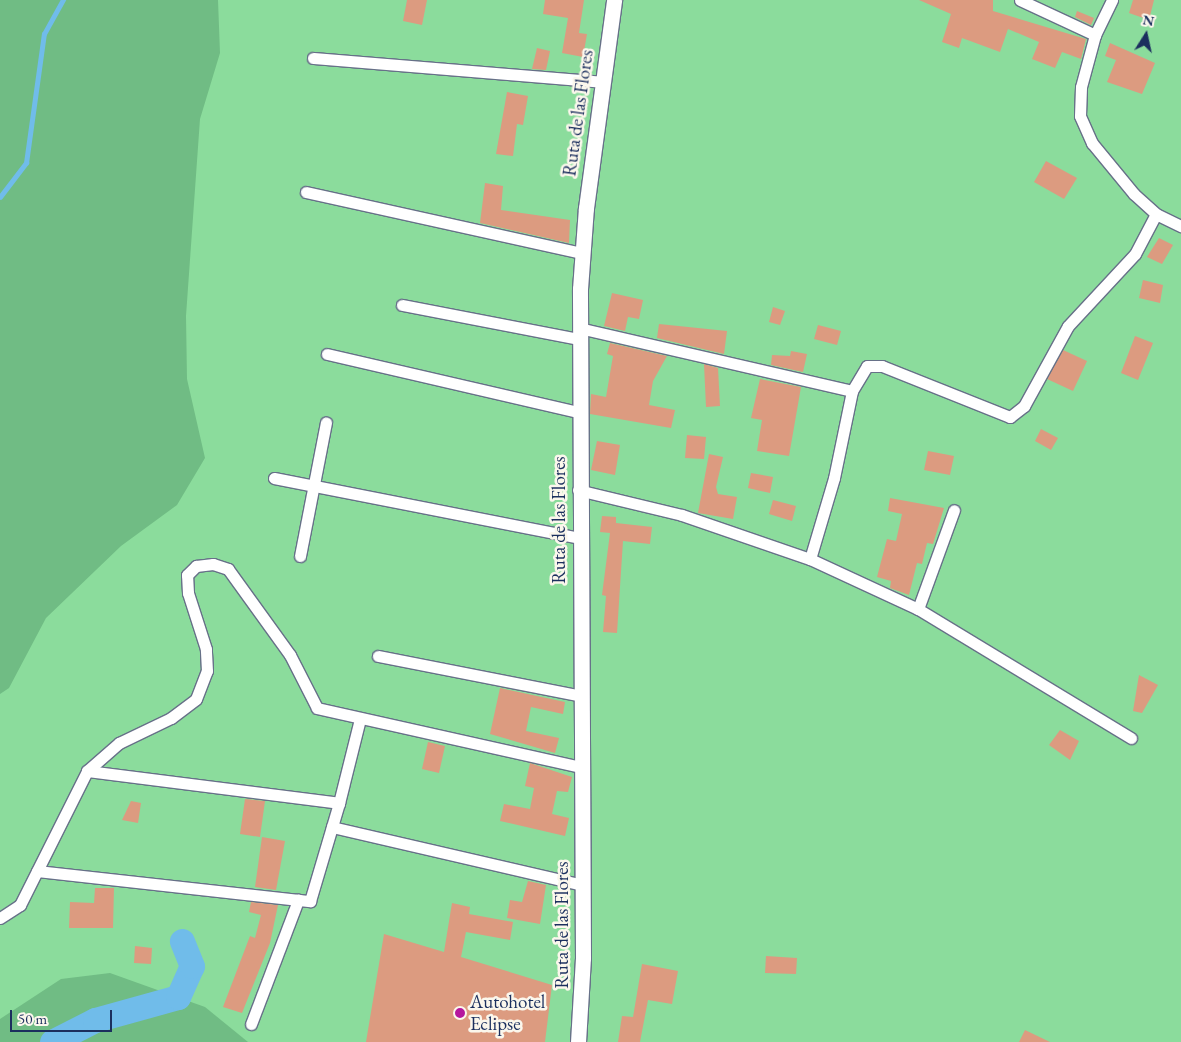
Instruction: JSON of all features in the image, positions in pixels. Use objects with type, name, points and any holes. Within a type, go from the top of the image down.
[{"type":"main road","name":"Ruta de las Flores","points":[[578,1042],[583,885],[578,538],[579,334],[582,253],[602,82],[614,0]]},
{"type":"street","points":[[1020,0],[1095,35]]},
{"type":"street","points":[[1112,0],[1095,35],[1081,87],[1080,116],[1092,143],[1156,214],[1181,226]]},
{"type":"street","points":[[313,58],[602,82]]},
{"type":"street","points":[[306,192],[582,253]]},
{"type":"street","points":[[810,559],[834,478],[852,391],[866,366],[882,366],[1010,417],[1024,406],[1068,326],[1135,254],[1156,214]]},
{"type":"street","points":[[402,305],[579,334],[852,391]]},
{"type":"street","points":[[327,354],[578,412]]},
{"type":"street","points":[[300,556],[326,422]]},
{"type":"street","points":[[274,478],[578,538]]},
{"type":"street","points":[[578,490],[682,515],[810,559],[918,609],[1131,738]]},
{"type":"street","points":[[918,609],[954,510]]},
{"type":"street","points":[[0,918],[20,905],[87,771],[119,743],[171,718],[196,699],[207,670],[206,649],[188,592],[187,575],[196,566],[214,564],[228,569],[290,655],[318,708],[582,767]]},
{"type":"street","points":[[378,656],[581,696]]},
{"type":"street","points":[[37,871],[310,902],[339,803],[360,718]]},
{"type":"street","points":[[87,771],[339,803]]},
{"type":"street","points":[[332,827],[583,885]]},
{"type":"street","points":[[251,1024],[298,900]]},
{"type":"green space","points":[[0,0],[1181,0],[1181,1042],[0,1042]]},
{"type":"green space","points":[[0,0],[218,0],[220,53],[200,119],[186,316],[187,379],[205,458],[177,505],[121,546],[46,618],[9,688],[0,694]]},
{"type":"green space","points":[[110,973],[205,1007],[248,1042],[0,1042],[0,1019],[61,979]]},
{"type":"building","points":[[407,0],[427,0],[422,25],[403,21]]},
{"type":"building","points":[[545,0],[584,0],[579,33],[587,34],[583,57],[562,53],[568,18],[543,14]]},
{"type":"building","points":[[919,0],[993,0],[993,11],[1086,39],[1081,59],[1062,52],[1055,68],[1032,59],[1039,42],[1008,29],[1000,52],[962,38],[959,48],[942,42],[951,14]]},
{"type":"building","points":[[1133,0],[1154,0],[1149,20],[1129,13]]},
{"type":"building","points":[[1077,11],[1094,18],[1091,25],[1075,17]]},
{"type":"building","points":[[1110,43],[1155,63],[1142,94],[1107,82],[1116,60],[1105,56]]},
{"type":"building","points":[[537,48],[550,51],[546,70],[532,69]]},
{"type":"building","points":[[507,92],[528,96],[523,125],[517,124],[513,156],[496,154]]},
{"type":"building","points":[[1046,161],[1077,178],[1064,199],[1034,182]]},
{"type":"building","points":[[485,183],[503,186],[501,210],[570,220],[569,243],[480,223]]},
{"type":"building","points":[[1159,238],[1173,245],[1162,264],[1147,257]]},
{"type":"building","points":[[1143,280],[1163,285],[1160,303],[1139,298]]},
{"type":"building","points":[[612,293],[643,300],[639,319],[628,317],[625,331],[604,326]]},
{"type":"building","points":[[773,307],[785,311],[780,325],[769,322]]},
{"type":"building","points":[[659,324],[727,331],[724,354],[657,338]]},
{"type":"building","points":[[818,325],[841,331],[837,345],[814,339]]},
{"type":"building","points":[[1135,336],[1153,343],[1138,380],[1121,373]]},
{"type":"building","points":[[610,343],[667,356],[653,381],[649,405],[675,410],[671,428],[590,414],[591,394],[606,397],[613,356],[607,354]]},
{"type":"building","points":[[1063,350],[1087,361],[1073,391],[1047,379]]},
{"type":"building","points":[[791,351],[807,354],[803,372],[771,365],[772,355],[790,356]]},
{"type":"building","points":[[704,364],[718,368],[720,406],[706,407]]},
{"type":"building","points":[[760,379],[801,387],[789,456],[757,451],[762,420],[751,418]]},
{"type":"building","points":[[1041,429],[1058,438],[1051,450],[1035,441]]},
{"type":"building","points":[[687,435],[706,437],[704,459],[685,458]]},
{"type":"building","points":[[597,441],[620,445],[615,475],[591,470]]},
{"type":"building","points":[[928,451],[954,456],[950,475],[924,470]]},
{"type":"building","points":[[709,454],[723,457],[716,487],[718,494],[737,497],[733,519],[698,513]]},
{"type":"building","points":[[751,473],[773,477],[770,493],[748,488]]},
{"type":"building","points":[[890,498],[944,508],[933,544],[927,543],[922,564],[917,563],[909,595],[890,588],[891,581],[877,577],[887,539],[896,541],[902,514],[888,511]]},
{"type":"building","points":[[773,500],[796,506],[792,521],[769,514]]},
{"type":"building","points":[[602,516],[616,517],[616,523],[652,527],[650,544],[623,541],[617,633],[603,632],[606,596],[602,595],[610,533],[600,532]]},
{"type":"building","points":[[1139,675],[1158,685],[1142,713],[1133,711]]},
{"type":"building","points":[[500,688],[565,702],[563,714],[531,707],[526,731],[559,738],[555,753],[490,734]]},
{"type":"building","points":[[1060,730],[1079,741],[1070,760],[1049,745]]},
{"type":"building","points":[[428,742],[445,746],[439,773],[422,769]]},
{"type":"building","points":[[530,763],[572,777],[568,792],[557,791],[552,814],[569,818],[565,836],[500,821],[504,804],[530,809],[534,788],[525,786]]},
{"type":"building","points":[[245,799],[265,801],[260,837],[240,834]]},
{"type":"building","points":[[131,801],[141,803],[138,823],[122,820]]},
{"type":"building","points":[[262,837],[285,841],[276,890],[255,887]]},
{"type":"building","points":[[528,881],[546,885],[540,924],[507,918],[510,900],[522,902]]},
{"type":"building","points":[[95,888],[114,888],[113,928],[69,928],[70,902],[94,903]]},
{"type":"building","points":[[251,902],[278,905],[270,943],[242,1013],[223,1007],[250,936],[255,938],[261,915],[249,912]]},
{"type":"building","name":"Autohotel Eclipse","points":[[452,903],[470,907],[469,914],[513,922],[510,940],[466,932],[461,957],[552,985],[545,1042],[366,1042],[384,934],[444,952]]},
{"type":"building","points":[[135,946],[152,948],[151,964],[134,963]]},
{"type":"building","points":[[766,956],[797,958],[796,974],[765,973]]},
{"type":"building","points":[[642,964],[678,971],[672,1004],[648,1000],[640,1042],[618,1042],[622,1016],[633,1017]]},
{"type":"building","points":[[1025,1030],[1050,1042],[1019,1042]]},
{"type":"waterway","points":[[0,197],[26,163],[44,34],[63,0]]},
{"type":"waterway","points":[[52,1042],[95,1020],[178,997],[192,966],[182,941]]},
{"type":"place","name":"Autohotel Eclipse","points":[[460,1013]]}]
